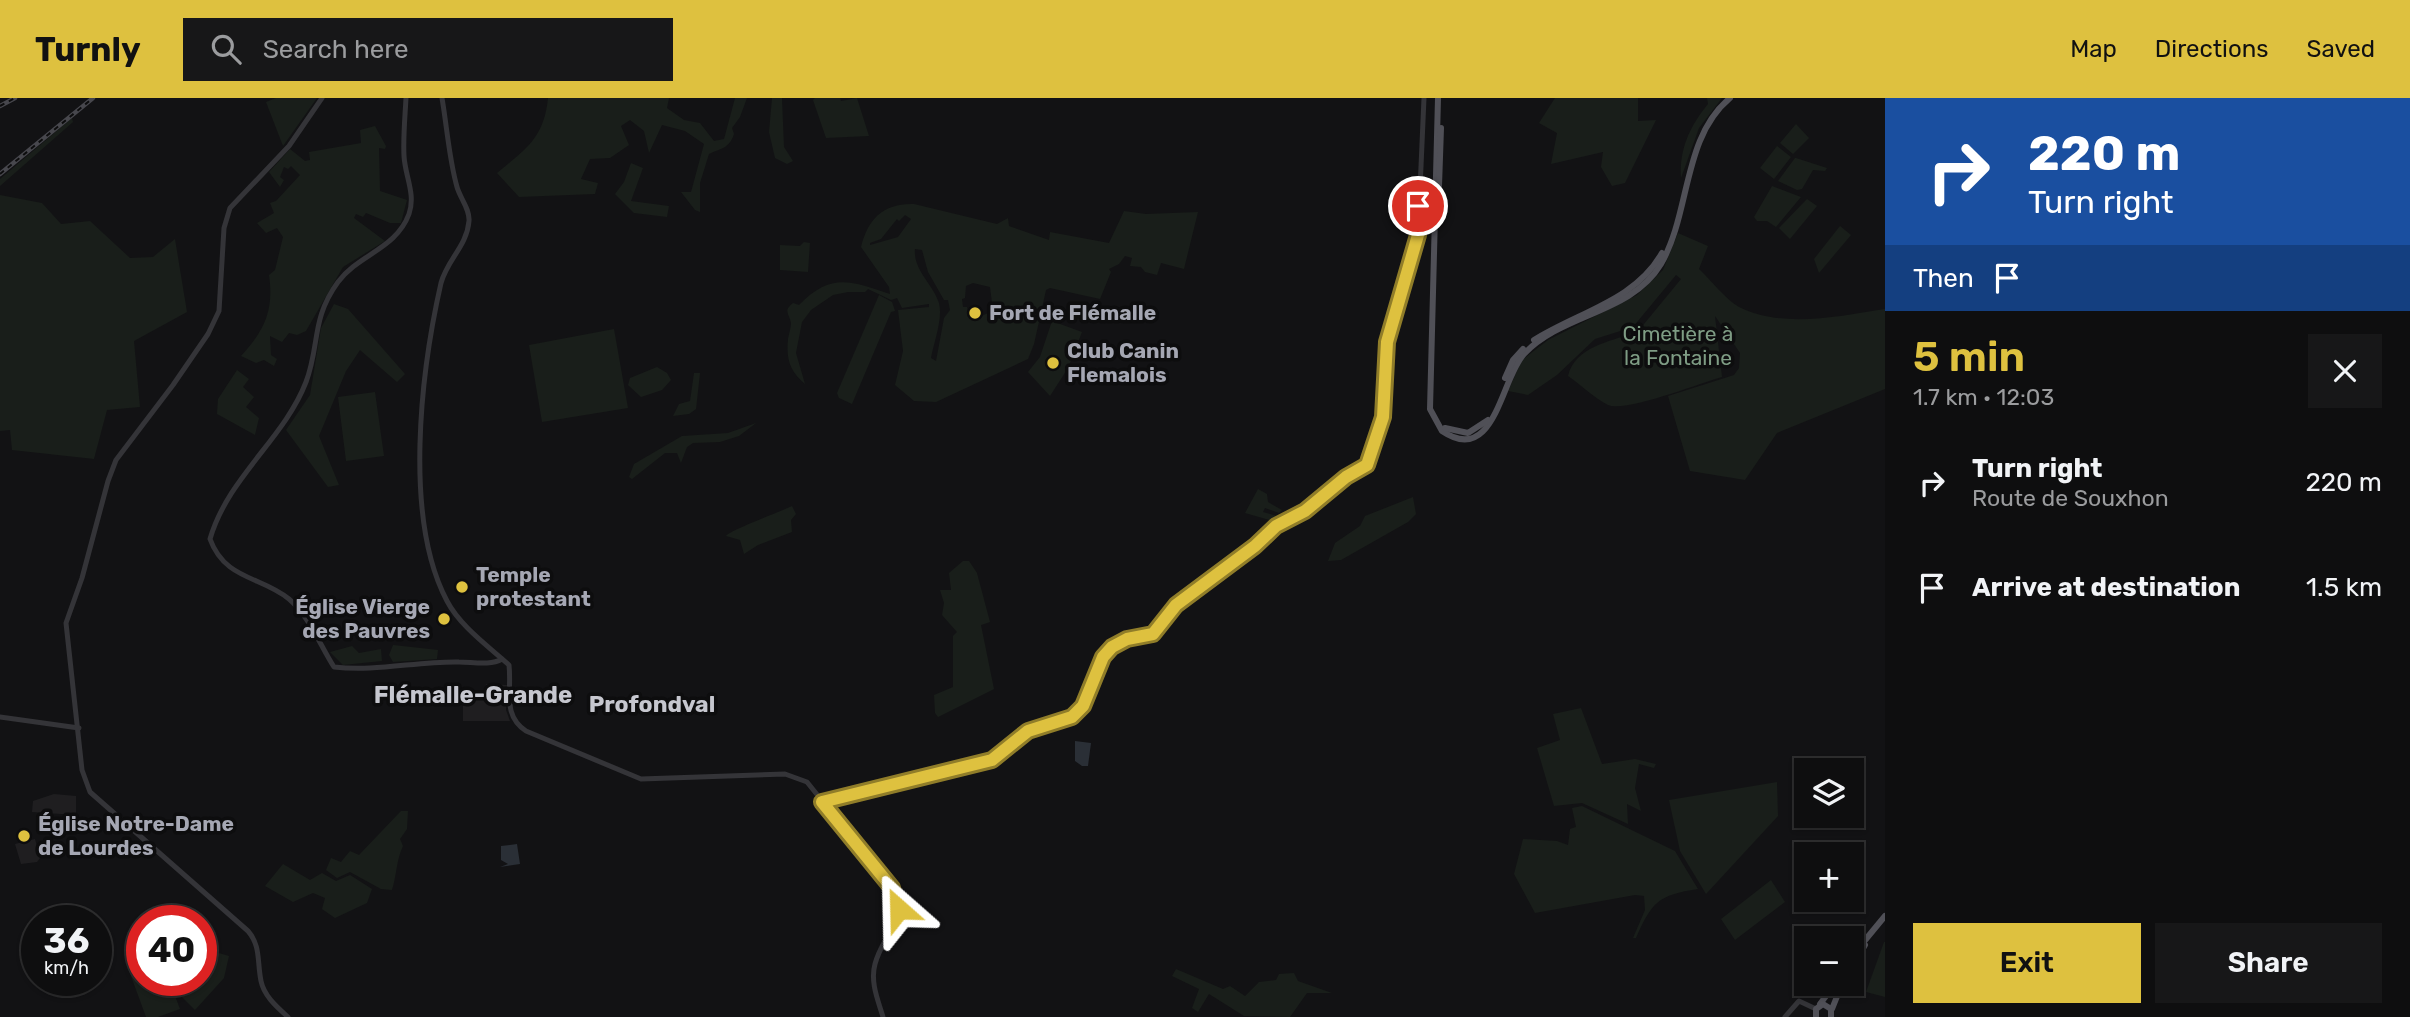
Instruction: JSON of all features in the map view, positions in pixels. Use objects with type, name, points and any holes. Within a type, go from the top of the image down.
[{"type":"main road","points":[[1440,98],[1433,401],[1440,424],[1450,431],[1462,434],[1478,429],[1487,422],[1507,370],[1528,344],[1625,293],[1651,271],[1665,243],[1700,131],[1728,98]]},
{"type":"main road","points":[[1864,941],[1885,916]]},
{"type":"main road","points":[[1864,944],[1868,936]]},
{"type":"main road","points":[[1816,1017],[1818,1006],[1826,996]]},
{"type":"main road","points":[[1832,1015],[1838,996]]},
{"type":"main road","points":[[1818,1006],[1828,1005],[1832,1015]]},
{"type":"street","points":[[288,1017],[274,1005],[262,985],[256,945],[248,931],[92,796],[83,776],[66,623],[82,578],[111,469],[161,401],[214,323],[219,311],[224,228],[230,208],[289,146],[323,98]]},
{"type":"street","points":[[406,98],[404,156],[411,191],[410,212],[393,240],[348,271],[329,295],[320,312],[305,383],[270,442],[233,486],[210,539],[214,551],[239,575],[292,601],[334,667],[352,669],[444,662],[487,663],[502,659]]},
{"type":"street","points":[[442,98],[457,187],[469,217],[463,244],[442,280],[423,379],[421,474],[426,528],[436,577],[448,603],[458,617],[509,665],[509,711],[516,724],[574,753],[641,779],[785,774],[798,776],[892,888],[897,899],[895,922],[875,962],[873,972],[874,987],[883,1017]]},
{"type":"street","points":[[822,802],[992,760],[1028,731],[1072,717],[1083,706],[1103,657],[1112,647],[1127,639],[1153,634],[1176,605],[1255,546],[1276,526],[1305,511],[1346,477],[1367,465],[1383,417],[1387,342],[1418,235],[1424,98]]},
{"type":"street","points":[[0,717],[79,728]]},
{"type":"street","points":[[1785,1017],[1799,1001],[1818,1006]]},
{"type":"shaded area","points":[[486,684],[507,685],[506,710],[510,721],[463,721],[463,700],[483,700]]},
{"type":"shaded area","points":[[1075,741],[1091,743],[1088,766],[1082,766],[1075,761]]},
{"type":"shaded area","points":[[54,794],[76,796],[76,815],[32,812],[33,801]]},
{"type":"shaded area","points":[[35,839],[40,858],[37,862],[21,864],[15,844]]},
{"type":"shaded area","points":[[517,844],[520,864],[500,867],[508,864],[501,860],[501,846]]},
{"type":"green space","points":[[276,98],[317,98],[283,146],[266,102]]},
{"type":"green space","points":[[548,98],[669,98],[667,108],[684,120],[700,123],[714,141],[724,139],[735,98],[747,98],[740,117],[732,128],[734,134],[730,143],[709,154],[700,183],[700,212],[695,210],[681,192],[691,192],[704,144],[685,131],[662,125],[649,153],[644,131],[630,120],[621,126],[629,145],[610,158],[590,159],[581,179],[598,183],[595,194],[519,197],[497,173],[525,149],[538,133]]},
{"type":"green space","points":[[772,98],[782,98],[784,147],[793,161],[787,164],[775,158],[769,132]]},
{"type":"green space","points":[[840,98],[841,101],[857,98],[869,136],[826,138],[813,100]]},
{"type":"green space","points":[[1555,98],[1638,98],[1638,121],[1656,120],[1625,183],[1612,186],[1601,167],[1603,152],[1551,164],[1557,133],[1539,123]]},
{"type":"green space","points":[[1707,98],[1722,98],[1699,128],[1681,178],[1684,148],[1691,129],[1708,104]]},
{"type":"green space","points":[[72,118],[73,122],[0,186],[0,179]]},
{"type":"green space","points":[[1796,124],[1809,138],[1793,154],[1780,143]]},
{"type":"green space","points":[[375,126],[386,146],[385,149],[379,148],[380,191],[407,200],[401,223],[390,223],[366,213],[363,217],[356,214],[354,218],[385,241],[343,267],[306,331],[297,335],[289,333],[282,342],[270,336],[271,355],[277,359],[274,366],[264,360],[256,363],[241,356],[266,319],[270,299],[269,275],[275,270],[283,237],[277,228],[266,233],[257,223],[274,213],[270,203],[276,201],[300,175],[291,166],[288,169],[284,167],[280,177],[284,180],[280,187],[269,172],[290,149],[305,161],[310,160],[309,152],[361,143],[360,130]]},
{"type":"green space","points":[[1777,146],[1791,157],[1774,179],[1760,168]]},
{"type":"green space","points":[[1795,158],[1827,168],[1825,171],[1813,170],[1802,189],[1797,190],[1778,181]]},
{"type":"green space","points":[[631,163],[643,168],[631,201],[669,206],[667,217],[634,213],[615,194],[624,182]]},
{"type":"green space","points":[[1772,186],[1801,197],[1776,227],[1767,221],[1757,221],[1754,217]]},
{"type":"green space","points":[[0,195],[42,203],[61,224],[90,221],[130,258],[153,257],[175,239],[187,312],[134,341],[140,407],[107,410],[94,459],[12,450],[10,430],[0,431]]},
{"type":"green space","points":[[1807,199],[1817,206],[1790,239],[1779,228]]},
{"type":"green space","points":[[903,204],[914,204],[997,224],[1008,218],[1009,226],[1049,240],[1050,232],[1109,243],[1124,211],[1146,214],[1198,212],[1184,269],[1161,263],[1157,275],[1145,272],[1141,267],[1130,266],[1132,258],[1125,256],[1119,264],[1109,269],[1111,272],[1100,299],[1050,288],[1046,290],[1028,359],[936,402],[914,401],[895,385],[903,351],[898,310],[929,307],[929,304],[902,308],[897,298],[891,300],[868,289],[865,292],[833,295],[811,310],[802,322],[796,353],[805,384],[793,370],[789,359],[788,339],[791,323],[788,308],[793,303],[799,305],[821,288],[842,282],[890,294],[889,287],[861,247],[868,228],[878,215]],"holes":[[[905,215],[911,219],[898,237],[870,245],[881,239],[897,219],[899,221]],[[915,249],[922,250],[928,272],[944,300],[948,300],[950,310],[944,318],[936,361],[931,358],[939,323],[939,303],[915,257]],[[973,283],[990,287],[993,311],[974,319],[969,316],[967,307],[963,307],[962,299],[965,298],[966,286]]]},
{"type":"green space","points":[[1840,226],[1851,235],[1819,273],[1814,259]]},
{"type":"green space","name":"Cimetière à la Fontaine","points":[[1678,233],[1708,246],[1699,269],[1734,304],[1756,314],[1774,318],[1811,319],[1885,309],[1885,389],[1777,433],[1745,480],[1690,471],[1668,396],[1734,375],[1739,368],[1740,353],[1715,316],[1722,377],[1646,401],[1617,406],[1603,402],[1568,376],[1572,366],[1585,352],[1614,339],[1633,333],[1635,335],[1681,279],[1676,275],[1633,327],[1595,339],[1557,375],[1528,395],[1508,391],[1522,360],[1548,340],[1637,295],[1663,270]]},
{"type":"green space","points":[[804,242],[810,243],[808,272],[780,270],[780,245],[800,246]]},
{"type":"green space","points":[[879,295],[892,302],[895,311],[891,312],[852,404],[839,398],[837,393]]},
{"type":"green space","points":[[334,304],[348,309],[405,374],[397,382],[360,350],[346,371],[319,436],[339,485],[328,487],[286,430],[310,395],[321,328]]},
{"type":"green space","name":"Club Canin Flemalois","points":[[1052,321],[1082,332],[1068,368],[1050,396],[1028,372],[1040,357]]},
{"type":"green space","points":[[614,329],[628,408],[542,422],[529,345]]},
{"type":"green space","points":[[657,367],[667,373],[671,380],[662,390],[641,397],[628,385],[630,378]]},
{"type":"green space","points":[[237,370],[249,379],[243,387],[254,397],[246,407],[259,418],[255,435],[217,414],[218,399]]},
{"type":"green space","points":[[694,373],[700,373],[696,409],[689,414],[673,416],[679,404],[690,401]]},
{"type":"green space","points":[[375,392],[384,456],[346,461],[338,397]]},
{"type":"green space","points":[[756,423],[739,436],[720,442],[693,443],[687,447],[681,463],[677,453],[665,453],[632,479],[629,477],[634,464],[682,436],[728,433]]},
{"type":"green space","points":[[1258,489],[1267,494],[1268,502],[1282,510],[1279,513],[1265,508],[1263,512],[1277,516],[1273,521],[1245,513]]},
{"type":"green space","points":[[1413,497],[1416,514],[1408,522],[1341,560],[1328,561],[1335,543],[1360,526],[1365,516]]},
{"type":"green space","points":[[792,506],[796,514],[791,520],[792,532],[758,545],[744,554],[740,540],[726,536],[745,525]]},
{"type":"green space","points":[[963,561],[969,561],[977,573],[990,622],[981,625],[994,689],[938,717],[935,713],[934,695],[953,687],[953,636],[957,632],[942,615],[944,603],[940,590],[951,590],[949,573]]},
{"type":"green space","points":[[393,645],[438,650],[437,659],[393,662],[389,655]]},
{"type":"green space","points":[[352,646],[359,653],[381,649],[382,661],[343,665],[330,652]]},
{"type":"green space","points":[[1581,708],[1602,764],[1635,759],[1656,764],[1654,768],[1639,764],[1635,788],[1641,811],[1627,804],[1628,824],[1582,803],[1554,806],[1537,748],[1560,740],[1553,714]]},
{"type":"green space","points":[[1777,782],[1778,816],[1706,894],[1680,851],[1669,800]]},
{"type":"green space","points":[[1582,806],[1675,851],[1698,889],[1674,894],[1658,902],[1636,938],[1633,938],[1645,910],[1644,896],[1635,895],[1535,913],[1514,874],[1523,839],[1557,841],[1568,845],[1570,829],[1576,827],[1572,808]]},
{"type":"green space","points":[[401,811],[408,811],[407,829],[400,839],[403,846],[392,890],[381,889],[350,872],[337,878],[326,870],[331,858],[341,862],[350,851],[359,855]]},
{"type":"green space","points":[[283,864],[310,880],[322,873],[336,881],[350,875],[372,889],[367,903],[335,918],[322,909],[325,898],[313,893],[293,902],[265,886]]},
{"type":"green space","points":[[1771,880],[1785,902],[1735,940],[1721,919]]},
{"type":"green space","points":[[1885,942],[1885,997],[1866,992]]},
{"type":"green space","points":[[217,952],[229,956],[224,978],[217,986]]},
{"type":"green space","points":[[1176,969],[1223,989],[1230,986],[1245,996],[1259,982],[1276,980],[1279,974],[1294,973],[1298,981],[1332,993],[1307,993],[1290,1017],[1244,1016],[1209,994],[1198,1012],[1192,1008],[1199,989],[1172,976]]},
{"type":"green space","points":[[138,996],[175,996],[180,1009],[158,1017],[146,1017]]},
{"type":"green space","points":[[181,996],[208,996],[195,1010]]},
{"type":"railway","points":[[0,106],[15,98]]},
{"type":"railway","points":[[0,174],[93,98]]},
{"type":"place","name":"Fort de Flémalle","points":[[975,313]]},
{"type":"place","name":"Club Canin Flemalois","points":[[1053,363]]},
{"type":"place","name":"Temple protestant","points":[[462,587]]},
{"type":"place","name":"Église Vierge des Pauvres","points":[[444,619]]},
{"type":"place","name":"Église Notre-Dame de Lourdes","points":[[24,836]]},
{"type":"district","name":"Flémalle-Grande","points":[[473,695]]},
{"type":"district","name":"Profondval","points":[[652,704]]},
{"type":"route","points":[[899,909],[892,888],[822,802],[992,760],[1028,731],[1072,717],[1083,706],[1103,657],[1112,647],[1127,639],[1153,634],[1176,605],[1255,546],[1276,526],[1305,511],[1346,477],[1367,465],[1381,430],[1387,391],[1387,342],[1404,275],[1418,235],[1418,206]]}]
